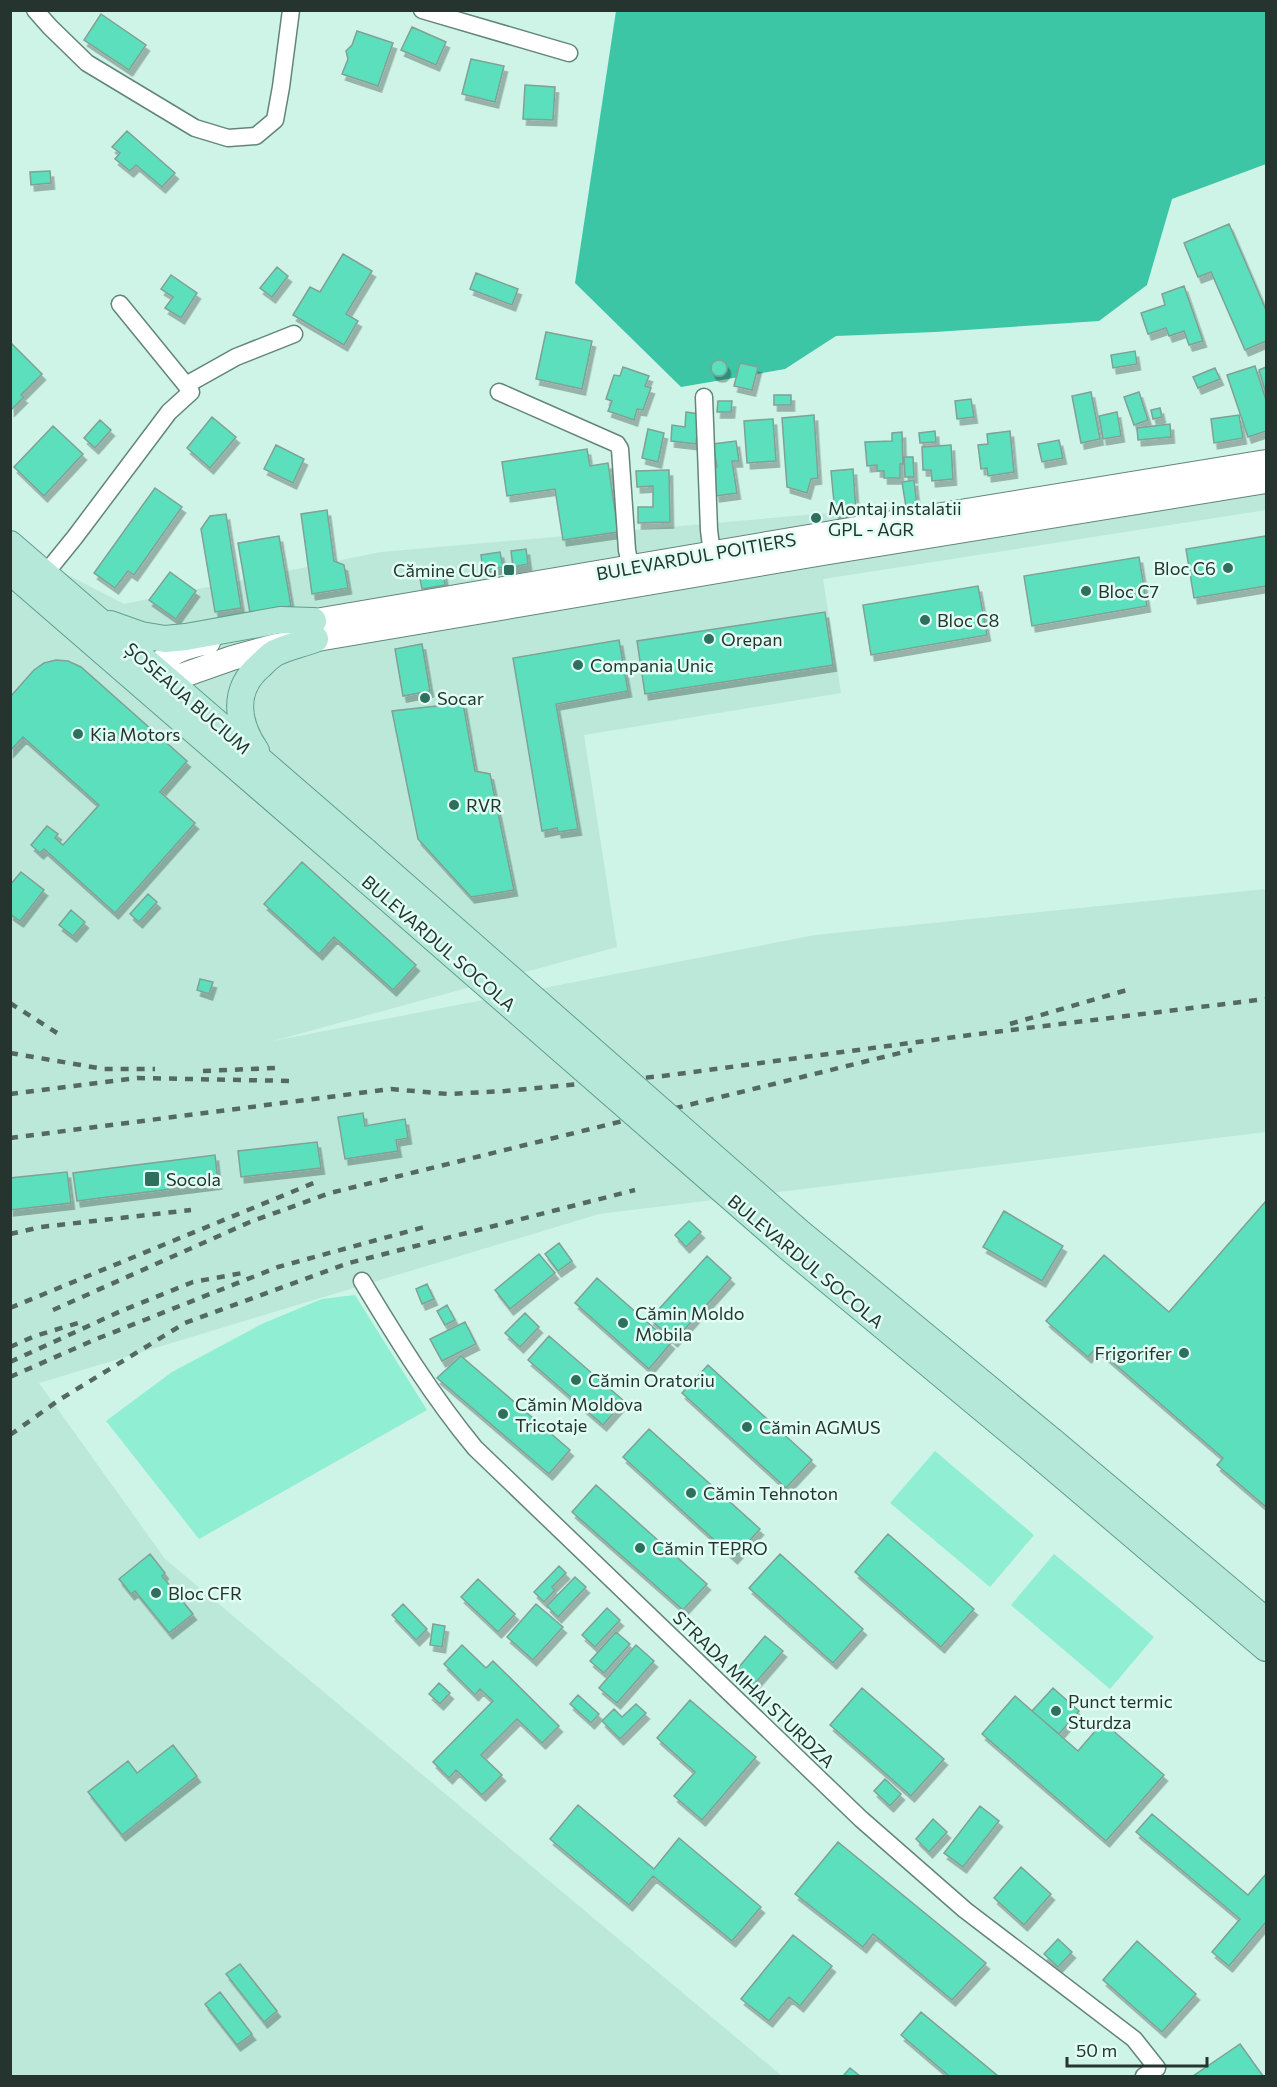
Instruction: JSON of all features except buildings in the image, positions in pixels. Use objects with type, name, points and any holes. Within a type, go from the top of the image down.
[{"type":"main road","name":"BULEVARDUL POITIERS","points":[[632,576],[712,554],[1266,462]]},
{"type":"main road","name":"BULEVARDUL POITIERS","points":[[157,684],[206,666],[276,646],[314,630],[632,576],[1266,481]]},
{"type":"main road","name":"ȘOSEAUA BUCIUM","points":[[14,560],[45,574],[98,620],[157,684],[269,768],[358,859]]},
{"type":"main road","name":"ȘOSEAUA BUCIUM","points":[[14,560],[358,859]]},
{"type":"main road","points":[[98,620],[141,635],[165,639],[280,620],[314,630]]},
{"type":"main road","points":[[269,768],[250,741],[239,714],[241,691],[252,672],[274,653],[314,630]]},
{"type":"main road","name":"BULEVARDUL SOCOLA","points":[[358,859],[799,1232],[1046,1448],[1266,1648]]},
{"type":"main road","name":"BULEVARDUL SOCOLA","points":[[1046,1448],[1266,1621]]},
{"type":"street","points":[[35,10],[87,63],[195,128],[228,138],[256,136],[274,120],[281,87],[291,10]]},
{"type":"street","points":[[422,10],[569,53]]},
{"type":"street","points":[[45,574],[169,412],[191,392],[120,304]]},
{"type":"street","points":[[186,385],[236,357],[294,334]]},
{"type":"street","points":[[499,392],[617,444],[620,449],[627,550],[632,576]]},
{"type":"street","points":[[704,397],[712,554]]},
{"type":"street","name":"STRADA MIHAI STURDZA","points":[[362,1281],[424,1382],[475,1448],[861,1819],[965,1910],[1134,2039],[1157,2068],[1144,2076]]},
{"type":"shaded area","points":[[1266,475],[1266,510],[823,579],[841,693],[584,735],[617,947],[273,1041],[815,935],[1266,889],[1266,1132],[599,1214],[39,1383],[165,1559],[782,2076],[11,2076],[10,545],[124,604],[381,552]]},
{"type":"green space","points":[[616,11],[1266,11],[1266,164],[1172,199],[1147,285],[1099,321],[836,336],[785,369],[681,387],[575,283]]},
{"type":"green space","points":[[355,1295],[427,1410],[199,1539],[106,1421],[172,1372],[264,1323],[322,1299]]},
{"type":"green space","points":[[935,1451],[1034,1535],[990,1587],[890,1503]]},
{"type":"green space","points":[[1054,1554],[1154,1637],[1110,1689],[1011,1605]]},
{"type":"railway","points":[[1010,1024],[1127,990]]},
{"type":"railway","points":[[10,1138],[391,1089],[448,1094],[663,1076],[1266,999]]},
{"type":"railway","points":[[10,1003],[57,1033]]},
{"type":"railway","points":[[53,1310],[250,1222],[330,1193],[912,1050]]},
{"type":"railway","points":[[10,1053],[104,1069],[155,1069]]},
{"type":"railway","points":[[203,1071],[275,1068]]},
{"type":"railway","points":[[10,1094],[137,1078],[294,1081]]},
{"type":"railway","points":[[10,1308],[316,1182]]},
{"type":"railway","points":[[10,1435],[59,1400],[185,1323],[349,1263],[635,1190]]},
{"type":"railway","points":[[10,1234],[41,1227],[191,1210]]},
{"type":"railway","points":[[10,1377],[94,1340],[278,1267],[428,1226]]},
{"type":"railway","points":[[10,1362],[121,1311],[193,1282],[248,1272]]},
{"type":"railway","points":[[10,1347],[35,1336],[78,1323]]},
{"type":"place","name":"Montaj instalatii GPL - AGR","points":[[816,518]]},
{"type":"place","name":"Bloc C6","points":[[1228,568]]},
{"type":"place","name":"Cămine CUG","points":[[509,570]]},
{"type":"place","name":"Bloc C7","points":[[1086,591]]},
{"type":"place","name":"Bloc C8","points":[[925,620]]},
{"type":"place","name":"Orepan","points":[[709,639]]},
{"type":"place","name":"Compania Unic","points":[[578,665]]},
{"type":"place","name":"Socar","points":[[425,698]]},
{"type":"place","name":"Kia Motors","points":[[78,734]]},
{"type":"place","name":"RVR","points":[[454,805]]},
{"type":"place","name":"Socola","points":[[152,1179]]},
{"type":"place","name":"Cămin Moldo Mobila","points":[[623,1323]]},
{"type":"place","name":"Frigorifer","points":[[1184,1353]]},
{"type":"place","name":"Cămin Oratoriu","points":[[576,1380]]},
{"type":"place","name":"Cămin Moldova Tricotaje","points":[[503,1414]]},
{"type":"place","name":"Cămin AGMUS","points":[[747,1427]]},
{"type":"place","name":"Cămin Tehnoton","points":[[691,1493]]},
{"type":"place","name":"Cămin TEPRO","points":[[640,1548]]},
{"type":"place","name":"Bloc CFR","points":[[156,1593]]},
{"type":"place","name":"Punct termic Sturdza","points":[[1056,1711]]}]
